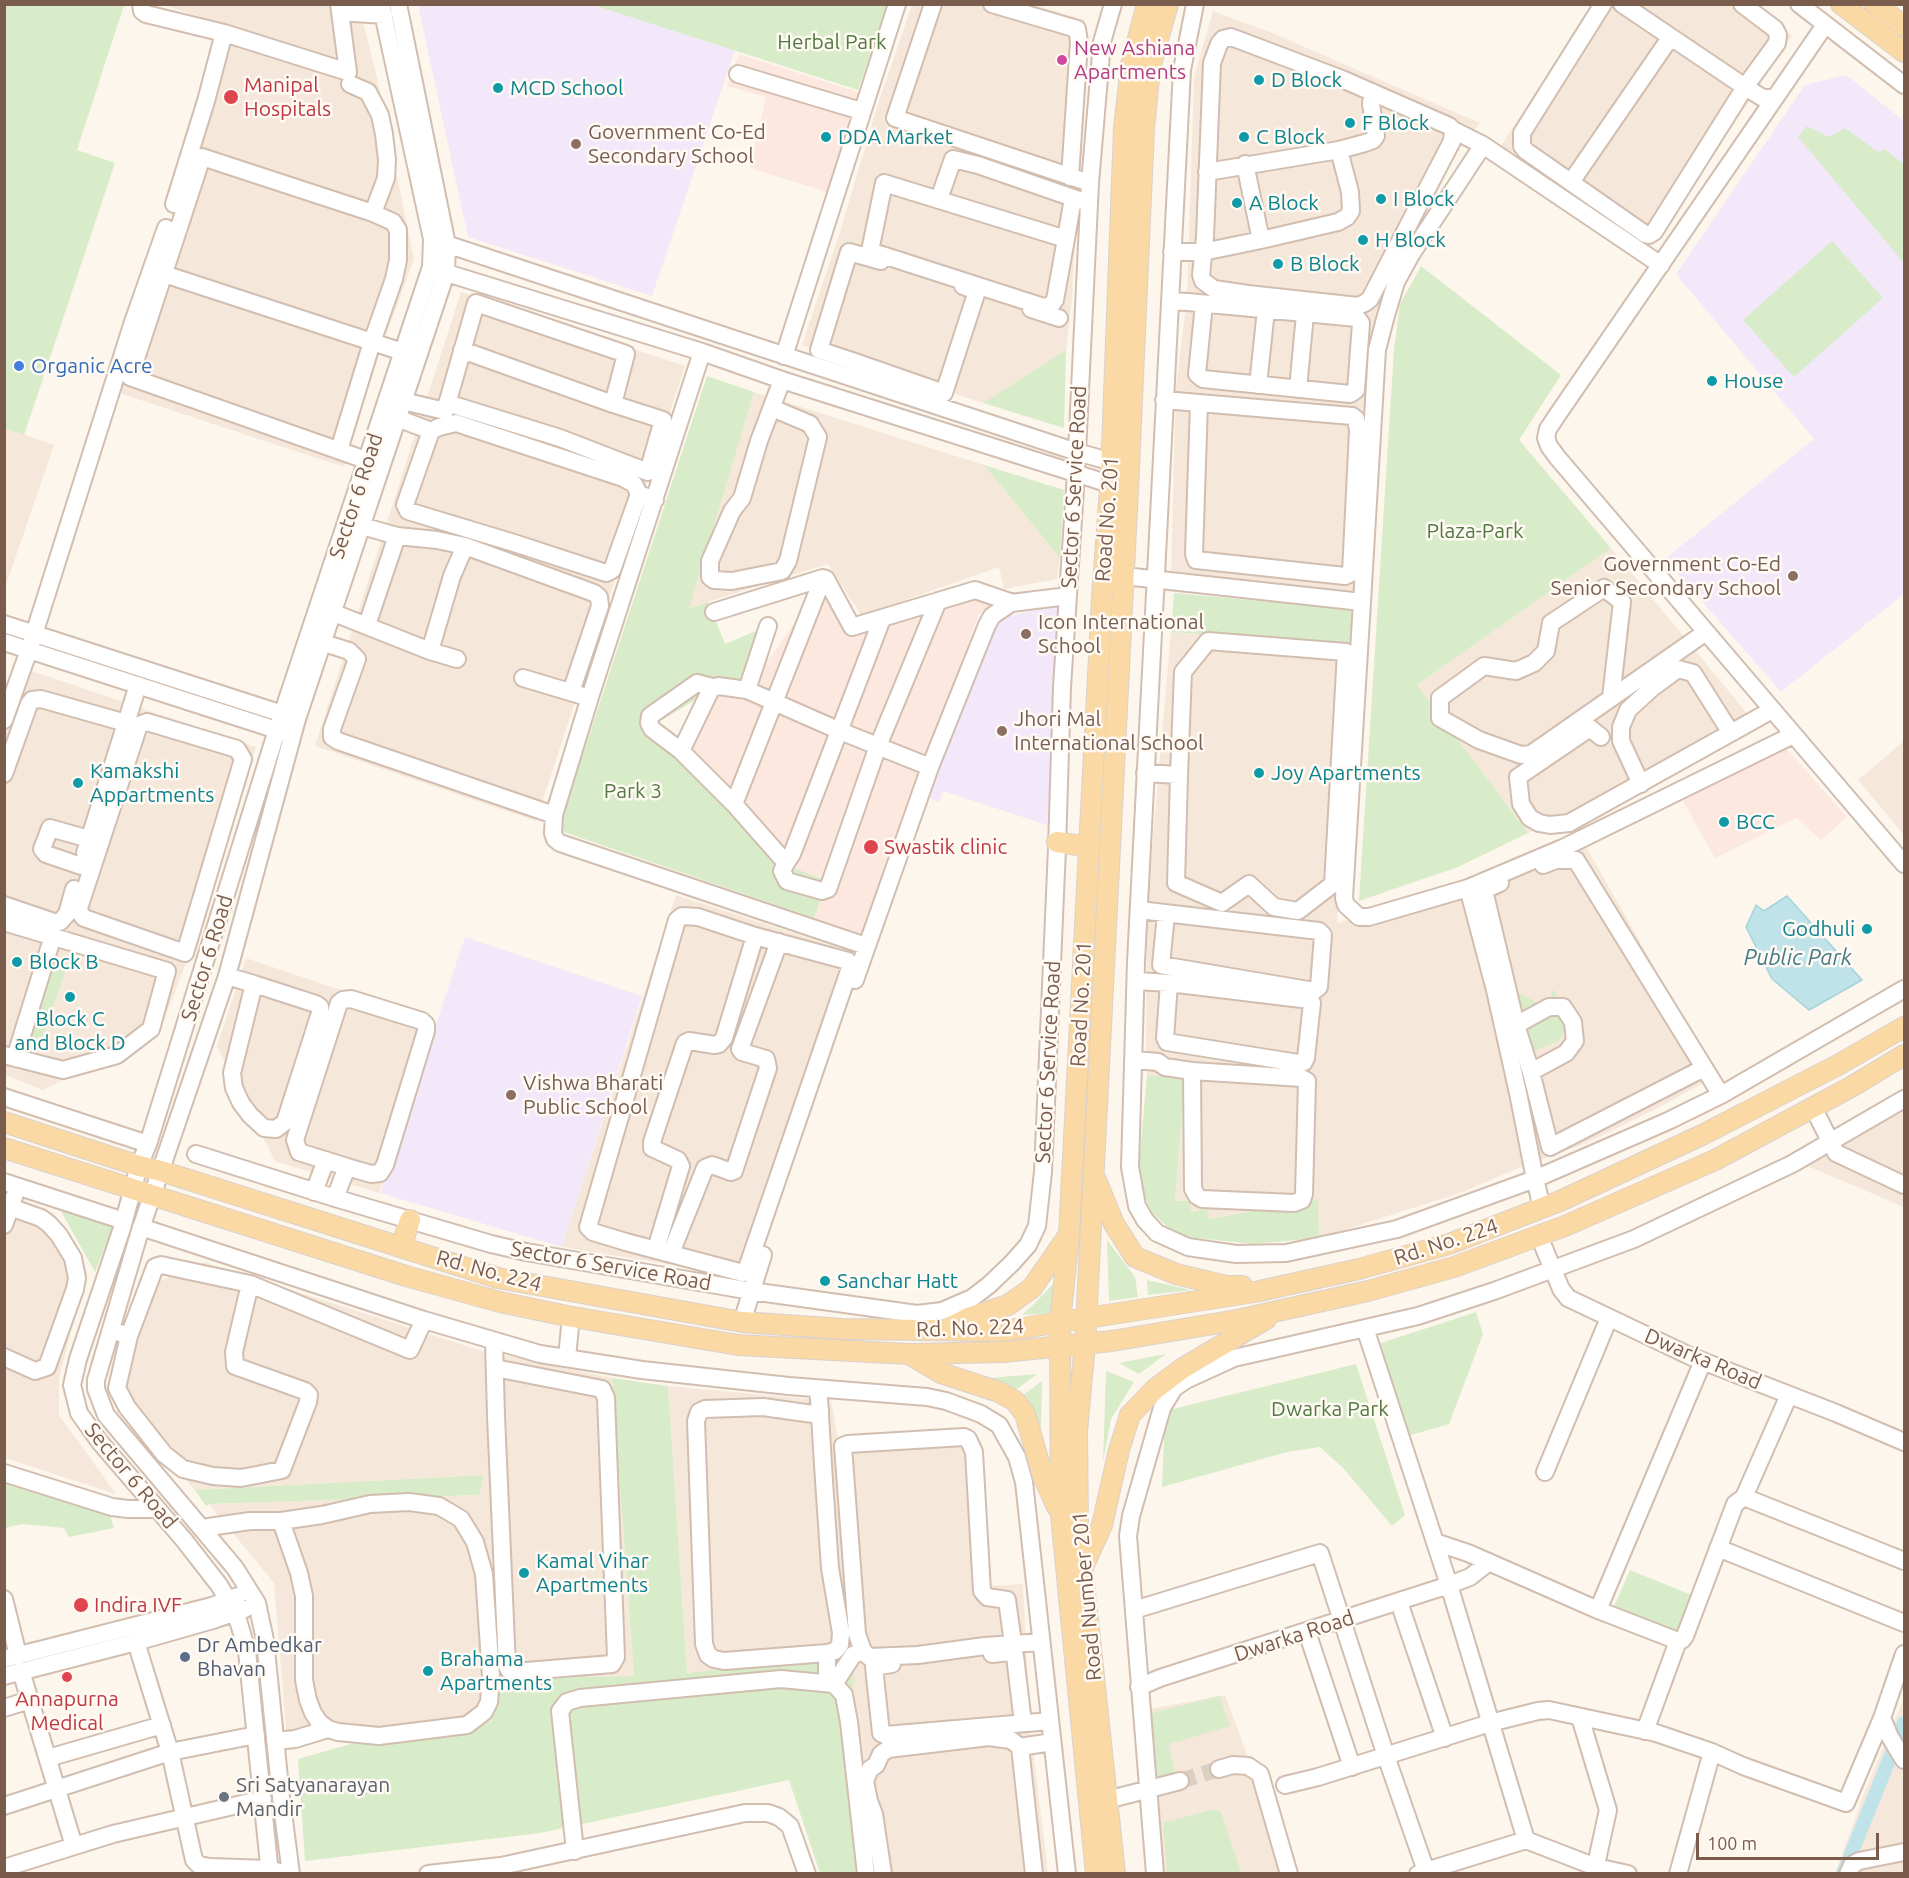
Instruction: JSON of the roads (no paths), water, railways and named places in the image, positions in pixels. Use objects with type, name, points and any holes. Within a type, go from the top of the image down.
[{"type":"main road","name":"Road No. 201","points":[[1120,465],[1124,128],[1131,65],[1147,4]]},
{"type":"main road","name":"Road No. 201","points":[[1086,1319],[1124,576],[1120,465],[1150,68],[1168,4]]},
{"type":"main road","points":[[1841,4],[1905,52]]},
{"type":"main road","points":[[1875,4],[1905,26]]},
{"type":"main road","name":"Road No. 201","points":[[1060,1322],[1069,1235],[1102,598],[1119,487]]},
{"type":"main road","points":[[1057,842],[1089,847]]},
{"type":"main road","name":"Rd. No. 224","points":[[4,1122],[498,1278],[742,1322],[843,1329],[1003,1330],[1255,1292],[1359,1269],[1449,1244],[1542,1208],[1702,1135],[1838,1065],[1905,1027]]},
{"type":"main road","name":"Rd. No. 224","points":[[4,1148],[405,1276],[500,1302],[738,1346],[909,1354],[1003,1352],[1059,1348],[1237,1320],[1368,1291],[1454,1267],[1565,1226],[1715,1160],[1905,1055]]},
{"type":"main road","points":[[1094,1175],[1114,1224],[1135,1257],[1176,1274],[1226,1286],[1281,1285]]},
{"type":"main road","points":[[401,1247],[410,1220]]},
{"type":"main road","points":[[944,1330],[968,1318],[1008,1305],[1032,1288],[1069,1235]]},
{"type":"main road","points":[[1083,1567],[1102,1525],[1119,1450],[1130,1415],[1155,1389],[1183,1368],[1287,1308]]},
{"type":"main road","name":"Road Number 201","points":[[1086,1319],[1086,1344],[1077,1431],[1078,1527],[1115,1874]]},
{"type":"main road","name":"Road Number 201","points":[[1060,1322],[1061,1515],[1096,1874]]},
{"type":"main road","points":[[909,1354],[941,1373],[999,1392],[1015,1401],[1025,1414],[1043,1476],[1061,1515]]},
{"type":"street","points":[[141,4],[142,11],[146,14],[224,33],[348,72],[340,8],[382,10]]},
{"type":"street","name":"Sector 6 Road","points":[[269,1871],[247,1651],[233,1607],[184,1540],[106,1450],[79,1413],[72,1384],[78,1359],[124,1221],[139,1166],[207,958],[288,725],[438,270],[439,242],[398,4]]},
{"type":"street","points":[[784,356],[897,4]]},
{"type":"street","points":[[933,4],[895,118],[1090,183]]},
{"type":"street","points":[[992,4],[1077,30],[1079,42],[1070,177]]},
{"type":"street","name":"Sector 6 Service Road","points":[[196,1154],[314,1192],[491,1244],[702,1283],[917,1314],[942,1311],[972,1298],[1005,1270],[1028,1245],[1037,1226],[1043,1172],[1062,687],[1077,452],[1081,201],[1090,183],[1102,42],[1113,4]]},
{"type":"street","points":[[1195,4],[1182,70],[1136,962],[1130,1167],[1137,1206],[1145,1220],[1157,1233],[1188,1247],[1259,1254],[1309,1249],[1397,1228],[1535,1179],[1721,1095],[1905,989]]},
{"type":"street","points":[[1603,4],[1520,139],[1526,151],[1649,235],[1666,258]]},
{"type":"street","points":[[1622,4],[1745,87],[1763,98],[1774,98]]},
{"type":"street","points":[[1649,235],[1654,232],[1745,87],[1777,43],[1778,35],[1775,29],[1742,4]]},
{"type":"street","points":[[1799,4],[1905,85]]},
{"type":"street","name":"Sector 6 Road","points":[[382,10],[439,242]]},
{"type":"street","points":[[1825,25],[1558,414],[1548,429],[1546,438],[1557,457],[1905,864]]},
{"type":"street","points":[[4,720],[32,642],[133,322],[153,271],[206,101],[224,33]]},
{"type":"street","points":[[1453,130],[1452,141],[1370,299],[1365,303],[1358,306],[1335,304],[1214,289],[1207,285],[1201,275],[1212,63],[1219,44],[1223,39],[1231,37],[1342,78],[1449,126],[1666,258]]},
{"type":"street","points":[[1571,182],[1670,38]]},
{"type":"street","points":[[738,74],[861,111]]},
{"type":"street","points":[[350,84],[368,92],[380,114],[384,134],[387,160],[386,178],[373,213]]},
{"type":"street","points":[[1208,172],[1339,150],[1373,140],[1376,136],[1371,104],[1372,92]]},
{"type":"street","points":[[1483,145],[1412,253],[1396,282],[1377,350],[1362,602],[1344,783],[1333,884],[1298,911],[1274,907],[1249,884],[1222,903],[1176,883],[1183,672],[1208,641],[1346,652],[1344,783],[1344,898],[1346,905],[1359,917],[1370,917],[1468,888],[1565,847],[1793,735]]},
{"type":"street","points":[[1172,252],[1203,252],[1338,222],[1347,217],[1351,211],[1351,202],[1339,150]]},
{"type":"street","points":[[339,450],[394,279],[398,260],[398,230],[393,222],[373,213],[202,157],[130,377],[374,463]]},
{"type":"street","points":[[939,199],[953,159],[978,165],[1081,201],[1066,239],[1055,300],[1051,305],[1044,307],[870,251],[884,183],[1066,239]]},
{"type":"street","points":[[1245,165],[1261,240]]},
{"type":"street","points":[[439,242],[784,356],[852,369],[944,393],[977,291]]},
{"type":"street","points":[[1059,318],[849,252],[819,350],[852,369],[1077,452],[1120,465]]},
{"type":"street","points":[[438,270],[702,352],[782,380],[1119,487]]},
{"type":"street","points":[[164,274],[410,355]]},
{"type":"street","points":[[1170,301],[1204,304],[1266,310],[1360,320],[1356,390],[1350,394],[1199,377],[1197,374],[1204,304]]},
{"type":"street","points":[[403,401],[445,411],[476,303],[626,354],[613,404]]},
{"type":"street","points":[[1258,385],[1266,310]]},
{"type":"street","points":[[1298,389],[1305,314]]},
{"type":"street","points":[[447,403],[560,438],[648,472],[663,420],[462,350]]},
{"type":"street","points":[[702,352],[590,697],[554,815],[553,833],[555,839],[561,843],[866,946]]},
{"type":"street","name":"Sector 6 Road","points":[[289,1874],[265,1640],[253,1596],[235,1568],[106,1415],[96,1389],[96,1380],[141,1227],[226,976],[288,725],[324,643],[334,613],[362,526],[374,463],[403,401],[410,355]]},
{"type":"street","points":[[772,408],[810,424],[818,437],[788,561],[782,571],[732,581],[714,580],[710,577],[710,561],[732,511],[741,498],[759,441],[782,380]]},
{"type":"street","points":[[1164,400],[1352,416],[1356,419],[1358,430],[1351,573],[1345,576],[1196,560],[1194,554],[1199,403]]},
{"type":"street","points":[[397,418],[431,431]]},
{"type":"street","points":[[456,423],[623,478],[634,484],[639,495],[612,570],[606,573],[408,511],[405,505],[431,431],[456,423]]},
{"type":"street","points":[[639,495],[655,500]]},
{"type":"street","points":[[362,526],[397,537],[418,537],[465,546],[599,597],[600,606],[571,692]]},
{"type":"street","points":[[367,625],[397,537]]},
{"type":"street","points":[[430,651],[452,576],[465,546]]},
{"type":"street","points":[[1124,576],[1362,602]]},
{"type":"street","points":[[823,578],[826,579],[851,627],[975,590],[1013,603]]},
{"type":"street","points":[[714,612],[823,578]]},
{"type":"street","points":[[734,804],[823,578]]},
{"type":"street","points":[[1611,698],[1622,602],[1604,588],[1551,623],[1546,651],[1534,663],[1516,670],[1484,666],[1440,698],[1440,717],[1479,740],[1521,755],[1531,754],[1706,632]]},
{"type":"street","points":[[742,1322],[866,946],[930,767],[987,625],[992,616],[1013,603],[1068,596]]},
{"type":"street","points":[[882,619],[792,854],[782,871],[788,881],[822,891],[828,889],[878,746],[938,602]]},
{"type":"street","points":[[334,613],[430,651],[457,658]]},
{"type":"street","points":[[4,624],[32,642],[138,685],[288,725]]},
{"type":"street","points":[[747,690],[768,626]]},
{"type":"street","points":[[4,642],[32,642],[288,725]]},
{"type":"street","points":[[324,643],[349,651],[357,659],[332,729],[333,737],[338,741],[554,815]]},
{"type":"street","points":[[1641,784],[1621,741],[1621,727],[1628,710],[1678,669],[1693,673],[1731,733]]},
{"type":"street","points":[[523,678],[590,697]]},
{"type":"street","points":[[786,863],[734,804],[681,751],[652,729],[649,723],[650,716],[697,683],[712,687],[747,690],[930,767]]},
{"type":"street","points":[[4,905],[54,922],[60,922],[67,914],[138,685]]},
{"type":"street","points":[[681,751],[712,687]]},
{"type":"street","points":[[4,774],[32,700],[41,699],[126,723]]},
{"type":"street","points":[[1601,737],[1590,728],[1518,777],[1521,804],[1530,818],[1550,825],[1569,823],[1772,710]]},
{"type":"street","points":[[185,953],[243,759],[237,749],[147,722],[139,725],[79,908],[80,914],[84,918],[185,953],[207,958]]},
{"type":"street","points":[[1145,773],[1179,775]]},
{"type":"street","points":[[81,866],[45,854],[42,849],[50,828],[90,839]]},
{"type":"street","points":[[1704,1068],[1550,1147],[1532,1072],[1516,1025],[1484,890],[1556,860],[1576,860],[1721,1095]]},
{"type":"street","points":[[1468,888],[1497,1002],[1542,1208]]},
{"type":"street","points":[[727,927],[734,901]]},
{"type":"street","points":[[1136,962],[1160,964],[1314,991],[1319,987],[1323,935],[1319,931],[1139,910]]},
{"type":"street","points":[[1160,964],[1166,914]]},
{"type":"street","points":[[682,916],[690,916],[727,927],[848,961],[851,967],[746,1270],[741,1273],[626,1242],[593,1232],[588,1227],[677,920],[682,916]]},
{"type":"street","points":[[4,922],[53,936],[167,971],[151,1029],[117,1055],[63,1070],[10,1057],[53,936]]},
{"type":"street","points":[[808,950],[815,928]]},
{"type":"street","points":[[664,1251],[681,1166],[678,1160],[652,1148],[652,1142],[685,1043],[689,1041],[715,1045],[724,1038],[755,936]]},
{"type":"street","points":[[664,1251],[705,1168],[712,1165],[734,1171],[768,1068],[766,1059],[742,1053],[740,1049],[779,942]]},
{"type":"street","points":[[226,976],[254,984],[316,1004],[320,1007],[285,1122],[276,1129],[264,1128],[250,1115],[234,1088],[232,1072],[254,984]]},
{"type":"street","points":[[1136,981],[1169,983],[1310,1000],[1312,1003],[1304,1062],[1298,1063],[1167,1042],[1165,1038],[1169,983]]},
{"type":"street","points":[[351,999],[422,1021],[426,1024],[426,1031],[385,1165],[380,1173],[372,1174],[347,1167],[299,1152],[295,1140],[339,1003],[351,999]]},
{"type":"street","points":[[1516,1025],[1549,1007],[1563,1007],[1573,1022],[1575,1041],[1566,1053],[1532,1072]]},
{"type":"street","points":[[1133,1065],[1158,1062],[1165,1067],[1192,1071],[1302,1078],[1308,1081],[1302,1200],[1294,1203],[1202,1199],[1197,1196],[1193,1189],[1192,1071]]},
{"type":"street","points":[[4,1097],[148,1144]]},
{"type":"street","points":[[1155,1874],[1128,1536],[1131,1516],[1162,1407],[1174,1388],[1186,1380],[1243,1356],[1441,1308],[1634,1239],[1792,1164],[1905,1099]]},
{"type":"street","points":[[1813,1107],[1836,1153],[1905,1185]]},
{"type":"street","points":[[314,1192],[326,1160]]},
{"type":"street","points":[[335,1198],[347,1167]]},
{"type":"street","points":[[4,1225],[10,1207],[11,1185],[124,1221]]},
{"type":"street","points":[[4,1357],[35,1371],[47,1367],[77,1278],[73,1258],[59,1235],[49,1224],[41,1218],[10,1207]]},
{"type":"street","points":[[141,1227],[424,1320],[540,1354],[642,1370],[818,1389],[927,1397],[981,1414],[999,1425],[1017,1457],[1024,1482],[1067,1874]]},
{"type":"street","name":"Dwarka Road","points":[[1539,1236],[1563,1293],[1568,1298],[1703,1361],[1905,1443]]},
{"type":"street","points":[[618,1268],[626,1242]]},
{"type":"street","points":[[702,1283],[707,1263]]},
{"type":"street","points":[[250,1284],[234,1352],[235,1366],[305,1391],[309,1395],[308,1402],[282,1470],[241,1478],[213,1476],[183,1469],[164,1454],[128,1407],[117,1388],[129,1336],[155,1267],[161,1264],[250,1284],[410,1350],[424,1320]]},
{"type":"street","points":[[567,1358],[571,1316]]},
{"type":"street","points":[[1545,1472],[1609,1318]]},
{"type":"street","points":[[1365,1328],[1449,1585],[1526,1840]]},
{"type":"street","points":[[110,1331],[129,1336]]},
{"type":"street","points":[[494,1342],[495,1368],[507,1666],[509,1671],[520,1672],[612,1664],[616,1658],[606,1398],[602,1389],[495,1368]]},
{"type":"street","points":[[1598,1610],[1703,1361]]},
{"type":"street","points":[[818,1389],[820,1415],[830,1568],[841,1633],[840,1645],[835,1651],[827,1653],[724,1661],[714,1659],[708,1655],[704,1644],[696,1421],[699,1412],[705,1409],[727,1407],[763,1407],[820,1415]]},
{"type":"street","points":[[1435,1542],[1489,1562],[1598,1610],[1682,1641],[1735,1504],[1744,1497],[1789,1395]]},
{"type":"street","points":[[1013,1643],[1009,1603],[1004,1598],[987,1596],[982,1591],[974,1452],[968,1439],[964,1437],[843,1446],[857,1634],[863,1651],[869,1657],[1041,1642]]},
{"type":"street","points":[[4,1473],[112,1507],[157,1509]]},
{"type":"street","points":[[1744,1497],[1905,1561]]},
{"type":"street","points":[[202,1528],[250,1521],[281,1521],[370,1504],[409,1502],[439,1506],[461,1519],[475,1542],[484,1574],[491,1677],[489,1702],[484,1713],[467,1725],[379,1736],[345,1733],[328,1729],[319,1722],[308,1700],[304,1680],[303,1596],[299,1573],[281,1521]]},
{"type":"street","points":[[1718,1548],[1905,1623]]},
{"type":"street","points":[[1134,1610],[1316,1552],[1320,1553],[1424,1873],[1526,1840],[1595,1870],[1628,1874]]},
{"type":"street","name":"Dwarka Road","points":[[1139,1687],[1160,1678],[1449,1585],[1470,1577],[1489,1562]]},
{"type":"street","points":[[12,1665],[136,1642],[233,1607],[253,1596]]},
{"type":"street","points":[[4,1599],[12,1665],[30,1700],[74,1846]]},
{"type":"street","points":[[1399,1602],[1445,1738]]},
{"type":"street","points":[[12,1665],[233,1607]]},
{"type":"street","points":[[1307,1632],[1352,1767]]},
{"type":"street","points":[[1645,1731],[1678,1641]]},
{"type":"street","points":[[136,1642],[170,1752],[194,1860],[199,1865],[289,1874]]},
{"type":"street","points":[[831,1683],[853,1655],[863,1651]]},
{"type":"street","points":[[1023,1723],[1017,1665],[1015,1656],[1009,1652],[874,1667],[881,1732],[885,1735],[1050,1721]]},
{"type":"street","points":[[827,1653],[831,1683],[843,1695],[849,1722],[866,1874]]},
{"type":"street","points":[[1285,1785],[1352,1767],[1490,1723],[1545,1710],[1645,1731],[1712,1752],[1743,1766],[1846,1803],[1882,1718],[1905,1654]]},
{"type":"street","points":[[575,1851],[560,1711],[567,1702],[580,1698],[781,1679],[831,1683]]},
{"type":"street","points":[[4,1708],[30,1700]]},
{"type":"street","points":[[1580,1717],[1608,1810],[1595,1870]]},
{"type":"street","points":[[1882,1718],[1898,1749]]},
{"type":"street","points":[[48,1758],[162,1725]]},
{"type":"street","points":[[275,1741],[295,1739],[328,1729]]},
{"type":"street","points":[[4,1806],[170,1752],[256,1735]]},
{"type":"street","points":[[883,1874],[874,1814],[865,1781],[870,1769],[876,1764],[881,1754],[888,1749],[989,1737],[1011,1740],[1020,1747],[1034,1874]]},
{"type":"street","points":[[1020,1747],[1052,1742]]},
{"type":"street","points":[[1678,1874],[1712,1752]]},
{"type":"street","points":[[1219,1769],[1233,1765],[1248,1766],[1260,1774],[1289,1874]]},
{"type":"street","points":[[1107,1800],[1180,1781]]},
{"type":"street","points":[[4,1868],[147,1826],[263,1799]]},
{"type":"street","points":[[428,1874],[501,1870],[745,1813],[768,1813],[779,1817],[790,1826],[807,1874]]},
{"type":"street","points":[[1848,1874],[1852,1865],[1859,1862],[1905,1852]]},
{"type":"water","name":"Public Park","points":[[1787,896],[1862,980],[1809,1010],[1772,979],[1746,927],[1756,905],[1764,911]]},
{"type":"waterway","points":[[1843,1874],[1904,1723]]},
{"type":"tunnel","points":[[1180,1781],[1219,1769]]},
{"type":"place","name":"New Ashiana Apartments","points":[[1062,60]]},
{"type":"place","name":"D Block","points":[[1259,80]]},
{"type":"place","name":"MCD School","points":[[498,88]]},
{"type":"place","name":"Manipal Hospitals","points":[[231,97]]},
{"type":"place","name":"F Block","points":[[1350,123]]},
{"type":"place","name":"DDA Market","points":[[826,137]]},
{"type":"place","name":"C Block","points":[[1244,137]]},
{"type":"place","name":"Government Co-Ed Secondary School","points":[[576,144]]},
{"type":"place","name":"I Block","points":[[1381,199]]},
{"type":"place","name":"A Block","points":[[1237,203]]},
{"type":"place","name":"H Block","points":[[1363,240]]},
{"type":"place","name":"B Block","points":[[1278,264]]},
{"type":"place","name":"Organic Acre","points":[[19,366]]},
{"type":"place","name":"House","points":[[1712,381]]},
{"type":"place","name":"Government Co-Ed Senior Secondary School","points":[[1793,576]]},
{"type":"place","name":"Icon International School","points":[[1026,634]]},
{"type":"place","name":"Jhori Mal International School","points":[[1002,731]]},
{"type":"place","name":"Joy Apartments","points":[[1259,773]]},
{"type":"place","name":"Kamakshi Appartments","points":[[78,783]]},
{"type":"place","name":"BCC","points":[[1724,822]]},
{"type":"place","name":"Swastik clinic","points":[[871,847]]},
{"type":"place","name":"Godhuli","points":[[1867,929]]},
{"type":"place","name":"Block B","points":[[17,962]]},
{"type":"place","name":"Block C and Block D","points":[[70,997]]},
{"type":"place","name":"Vishwa Bharati Public School","points":[[511,1095]]},
{"type":"place","name":"Sanchar Hatt","points":[[825,1281]]},
{"type":"place","name":"Kamal Vihar Apartments","points":[[524,1573]]},
{"type":"place","name":"Indira IVF","points":[[81,1605]]},
{"type":"place","name":"Dr Ambedkar Bhavan","points":[[185,1657]]},
{"type":"place","name":"Brahama Apartments","points":[[428,1671]]},
{"type":"place","name":"Annapurna Medical","points":[[67,1677]]},
{"type":"place","name":"Sri Satyanarayan Mandir","points":[[224,1797]]},
{"type":"park label","name":"Herbal Park","points":[[832,42]]},
{"type":"park label","name":"Plaza-Park","points":[[1475,531]]},
{"type":"park label","name":"Park 3","points":[[633,791]]},
{"type":"park label","name":"Dwarka Park","points":[[1330,1409]]}]
